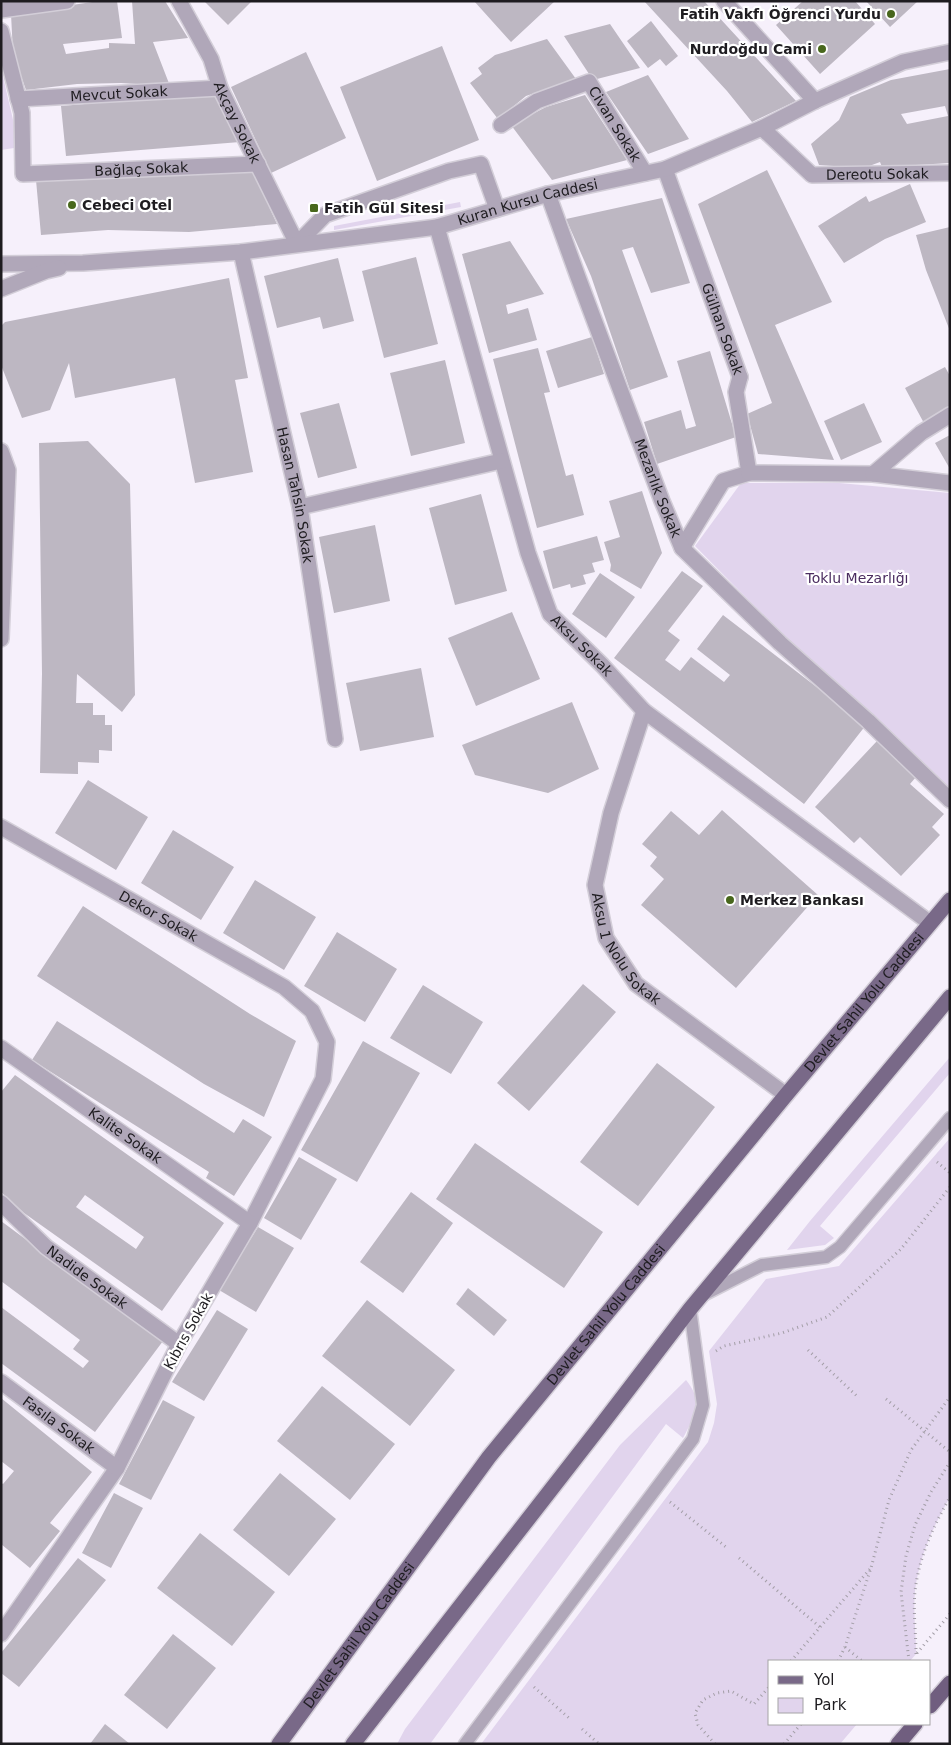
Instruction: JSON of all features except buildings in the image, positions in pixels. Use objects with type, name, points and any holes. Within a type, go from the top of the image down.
[{"type":"highway","points":[[931,1705],[950,1683]]},
{"type":"highway","points":[[898,1744],[914,1725]]},
{"type":"main road","name":"Devlet Sahil Yolu Caddesi","points":[[279,1744],[489,1457],[786,1095],[950,900]]},
{"type":"main road","points":[[353,1744],[690,1309],[950,997]]},
{"type":"street","points":[[1,10],[67,1]]},
{"type":"street","name":"Akçay Sokak","points":[[179,1],[211,59],[220,88],[297,244]]},
{"type":"street","points":[[724,1],[815,101]]},
{"type":"street","points":[[1,31],[18,99]]},
{"type":"street","name":"Kuran Kursu Caddesi","points":[[1,264],[84,263],[241,252],[437,227],[548,194],[665,169],[762,128],[815,101],[903,62],[950,52]]},
{"type":"street","name":"Civan Sokak","points":[[501,125],[537,101],[589,82],[645,173]]},
{"type":"street","name":"Mevcut Sokak","points":[[18,99],[220,88]]},
{"type":"street","name":"Bağlaç Sokak","points":[[18,99],[22,113],[23,174],[258,164]]},
{"type":"street","name":"Dereotu Sokak","points":[[762,128],[812,175],[950,173]]},
{"type":"street","points":[[297,244],[325,215],[449,171],[481,164],[497,209]]},
{"type":"street","name":"Gülhan Sokak","points":[[665,169],[740,377],[736,392],[749,473]]},
{"type":"street","name":"Mezarlık Sokak","points":[[548,194],[659,492],[682,548],[780,643],[868,721],[950,800]]},
{"type":"street","name":"Aksu Sokak","points":[[437,227],[501,461],[528,553],[550,614],[602,665],[644,711],[930,923]]},
{"type":"street","name":"Hasan Tahsin Sokak","points":[[241,252],[300,507],[335,739]]},
{"type":"street","name":"Kuran Kursu Caddesi","points":[[1,289],[46,271],[84,263]]},
{"type":"street","points":[[873,474],[921,433],[950,415]]},
{"type":"street","points":[[1,451],[8,470],[1,639]]},
{"type":"street","points":[[300,507],[501,461]]},
{"type":"street","points":[[682,548],[723,481],[749,473],[873,474],[950,483]]},
{"type":"street","name":"Aksu 1 Nolu Sokak","points":[[644,711],[611,813],[595,885],[606,938],[636,984],[786,1095]]},
{"type":"street","name":"Dekor Sokak","points":[[1,827],[284,987],[312,1011]]},
{"type":"street","name":"Kıbrıs Sokak","points":[[1,1634],[117,1468],[179,1344],[250,1223],[323,1079],[327,1042],[312,1011]]},
{"type":"street","name":"Kalite Sokak","points":[[1,1048],[250,1223]]},
{"type":"street","name":"Nadide Sokak","points":[[1,1203],[46,1247],[179,1344]]},
{"type":"street","name":"Fasıla Sokak","points":[[1,1382],[117,1468]]},
{"type":"lane","points":[[701,1296],[762,1265],[826,1257],[840,1247],[950,1118]]},
{"type":"lane","points":[[465,1744],[693,1438],[704,1405],[690,1309]]},
{"type":"path","points":[[933,1157],[950,1173]]},
{"type":"path","points":[[697,1362],[724,1346],[782,1333],[827,1317],[901,1249],[950,1187]]},
{"type":"path","points":[[808,1350],[859,1398]]},
{"type":"path","points":[[838,1660],[845,1647],[871,1568],[889,1500],[911,1450],[950,1397]]},
{"type":"path","points":[[886,1399],[950,1452]]},
{"type":"path","points":[[909,1660],[901,1592],[906,1556],[915,1525],[931,1492],[950,1462]]},
{"type":"path","points":[[950,1497],[934,1524],[923,1551],[915,1592],[916,1654],[950,1614]]},
{"type":"path","points":[[665,1499],[726,1547]]},
{"type":"path","points":[[739,1558],[820,1627]]},
{"type":"path","points":[[792,1660],[871,1568]]},
{"type":"path","points":[[845,1647],[861,1660]]},
{"type":"path","points":[[527,1681],[569,1718]]},
{"type":"path","points":[[715,1744],[698,1725],[695,1713],[703,1700],[717,1693],[731,1691],[754,1704],[768,1688]]},
{"type":"path","points":[[784,1744],[800,1725]]},
{"type":"path","points":[[582,1729],[599,1744]]},
{"type":"green space","points":[[1,68],[17,137],[14,148],[1,150]]},
{"type":"green space","points":[[460,202],[461,207],[334,230],[334,226]]},
{"type":"green space","name":"Toklu Mezarlığı","points":[[741,483],[839,483],[950,493],[950,789],[787,639],[695,546]]},
{"type":"green space","points":[[950,1057],[950,1073],[820,1226],[834,1238],[825,1245],[787,1250],[810,1221]]},
{"type":"green space","points":[[950,1138],[950,1497],[928,1542],[917,1578],[914,1607],[916,1654],[911,1660],[768,1660],[768,1725],[856,1725],[840,1744],[481,1744],[708,1442],[717,1404],[709,1351],[766,1279],[839,1266]]},
{"type":"green space","points":[[686,1380],[695,1395],[696,1409],[683,1438],[666,1424],[430,1744],[397,1744],[405,1729],[620,1445]]},
{"type":"place","name":"Fatih Vakfı Öğrenci Yurdu","points":[[891,14]]},
{"type":"place","name":"Nurdoğdu Cami","points":[[822,49]]},
{"type":"place","name":"Cebeci Otel","points":[[72,205]]},
{"type":"place","name":"Fatih Gül Sitesi","points":[[314,208]]},
{"type":"place","name":"Merkez Bankası","points":[[730,900]]}]
